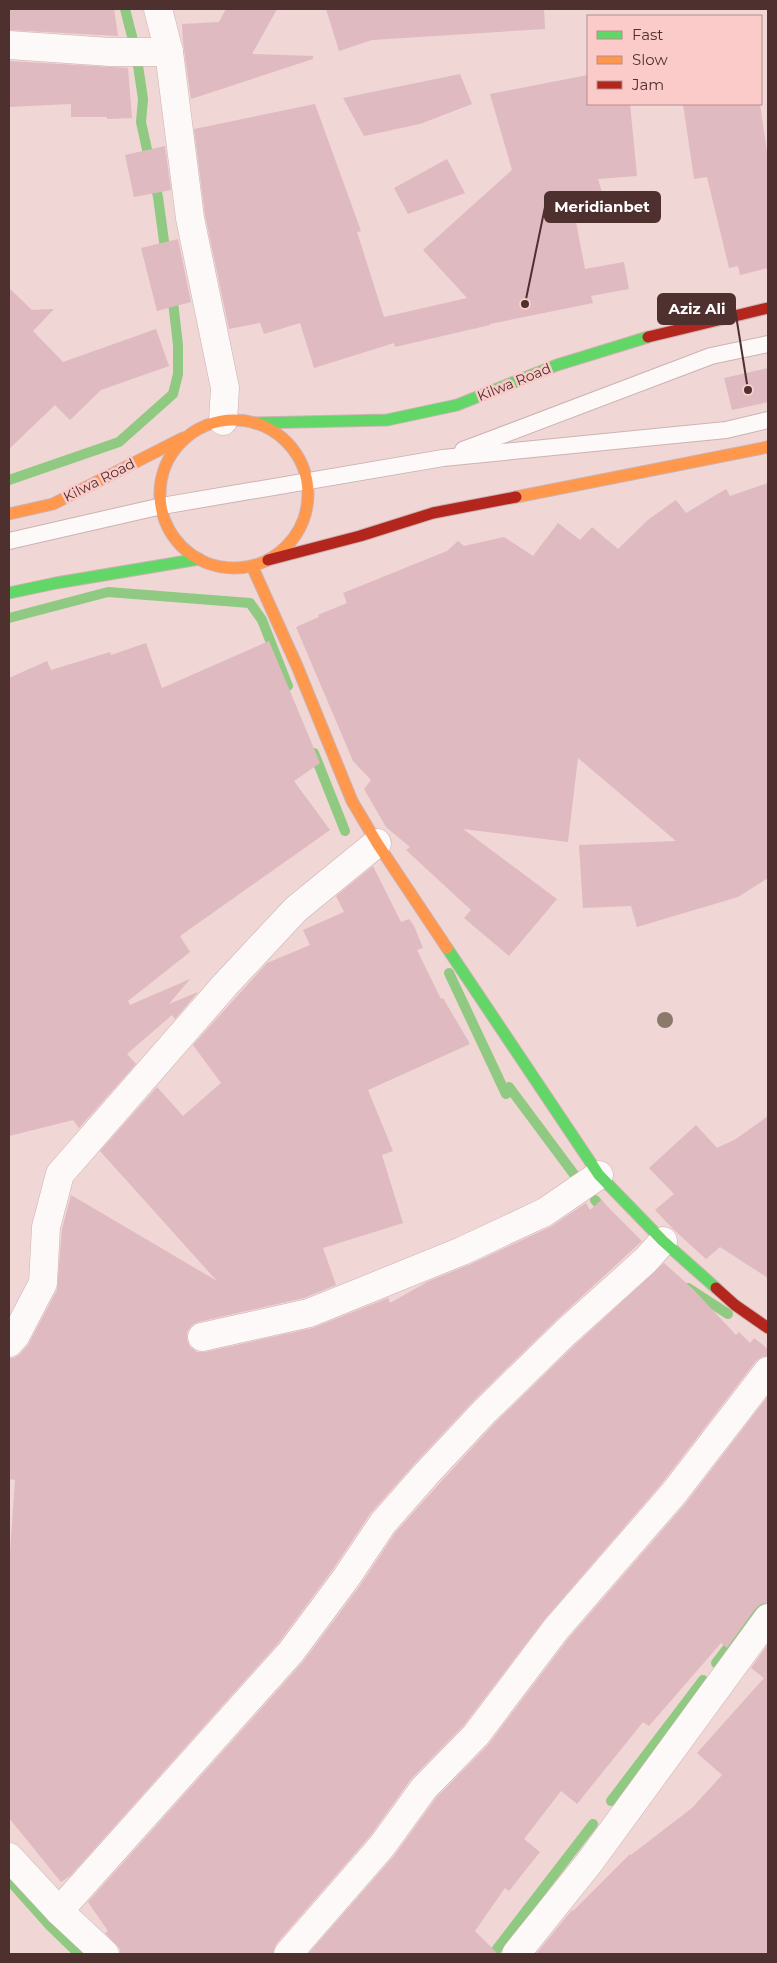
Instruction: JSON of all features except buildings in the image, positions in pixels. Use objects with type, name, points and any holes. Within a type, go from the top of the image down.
[{"type":"main road","name":"Kilwa Road","points":[[9,514],[53,504],[186,437],[204,426],[223,421],[240,420],[256,423],[387,420],[457,405],[557,365],[638,340],[768,308]]},
{"type":"main road","points":[[256,423],[278,434],[295,452],[306,475],[308,500],[302,524],[289,545],[268,560]]},
{"type":"main road","points":[[186,437],[170,455],[162,477],[162,506],[167,524],[180,544],[199,559],[216,565],[234,568],[252,566],[360,536],[433,513],[768,447]]},
{"type":"main road","points":[[9,592],[199,559]]},
{"type":"main road","points":[[252,566],[297,666],[352,800],[377,843],[599,1176],[663,1241],[735,1305],[768,1328]]},
{"type":"street","points":[[162,12],[169,52],[190,218],[224,388],[223,421]]},
{"type":"street","points":[[9,45],[110,52],[169,52]]},
{"type":"street","points":[[9,1343],[16,1335],[43,1284],[46,1227],[60,1174],[225,985],[296,909],[377,843]]},
{"type":"street","points":[[202,1337],[309,1313],[444,1258],[545,1212],[599,1176]]},
{"type":"street","points":[[59,1911],[291,1652],[346,1578],[383,1522],[484,1412],[566,1332],[646,1260],[663,1241]]},
{"type":"street","points":[[288,1954],[382,1846],[424,1788],[476,1735],[556,1629],[674,1492],[768,1371]]},
{"type":"street","points":[[516,1954],[589,1862],[768,1618]]},
{"type":"street","points":[[9,1857],[59,1911],[104,1954]]},
{"type":"lane","points":[[443,458],[711,356],[768,344]]},
{"type":"lane","points":[[9,541],[162,506],[443,458],[726,430],[768,420]]},
{"type":"waterway","points":[[125,9],[136,52],[143,99],[141,122],[150,163]]},
{"type":"waterway","points":[[154,179],[166,256]]},
{"type":"waterway","points":[[9,480],[119,442],[173,394],[178,374],[178,345],[172,293]]},
{"type":"waterway","points":[[9,618],[108,592],[250,603],[262,620],[288,686]]},
{"type":"waterway","points":[[314,753],[345,831]]},
{"type":"waterway","points":[[449,973],[506,1094]]},
{"type":"waterway","points":[[509,1087],[582,1185]]},
{"type":"waterway","points":[[595,1200],[606,1213]]},
{"type":"waterway","points":[[688,1288],[728,1314]]},
{"type":"waterway","points":[[716,1663],[768,1595]]},
{"type":"waterway","points":[[611,1801],[703,1680]]},
{"type":"waterway","points":[[493,1954],[593,1824]]},
{"type":"waterway","points":[[9,1880],[50,1926],[79,1954]]},
{"type":"traffic: fast","points":[[255,423],[387,420],[457,405],[557,365],[648,337]]},
{"type":"traffic: fast","points":[[9,593],[56,583],[199,559]]},
{"type":"traffic: fast","points":[[447,948],[599,1175],[663,1241],[716,1288]]},
{"type":"traffic: slow","points":[[234,420],[262,426],[286,442],[302,466],[308,494],[302,522],[286,546],[262,562],[234,568],[206,562],[182,546],[166,522],[160,494],[166,466],[182,442],[206,426],[234,420]]},
{"type":"traffic: slow","points":[[9,514],[53,504],[183,438]]},
{"type":"traffic: slow","points":[[516,497],[768,447]]},
{"type":"traffic: slow","points":[[252,566],[297,666],[352,801],[377,843],[447,948]]},
{"type":"traffic: jam","points":[[648,337],[768,308]]},
{"type":"traffic: jam","points":[[268,560],[360,536],[433,513],[516,497]]},
{"type":"traffic: jam","points":[[716,1288],[735,1305],[768,1328]]},
{"type":"place","name":"Meridianbet","points":[[525,304]]},
{"type":"place","name":"Aziz Ali","points":[[748,390]]}]
